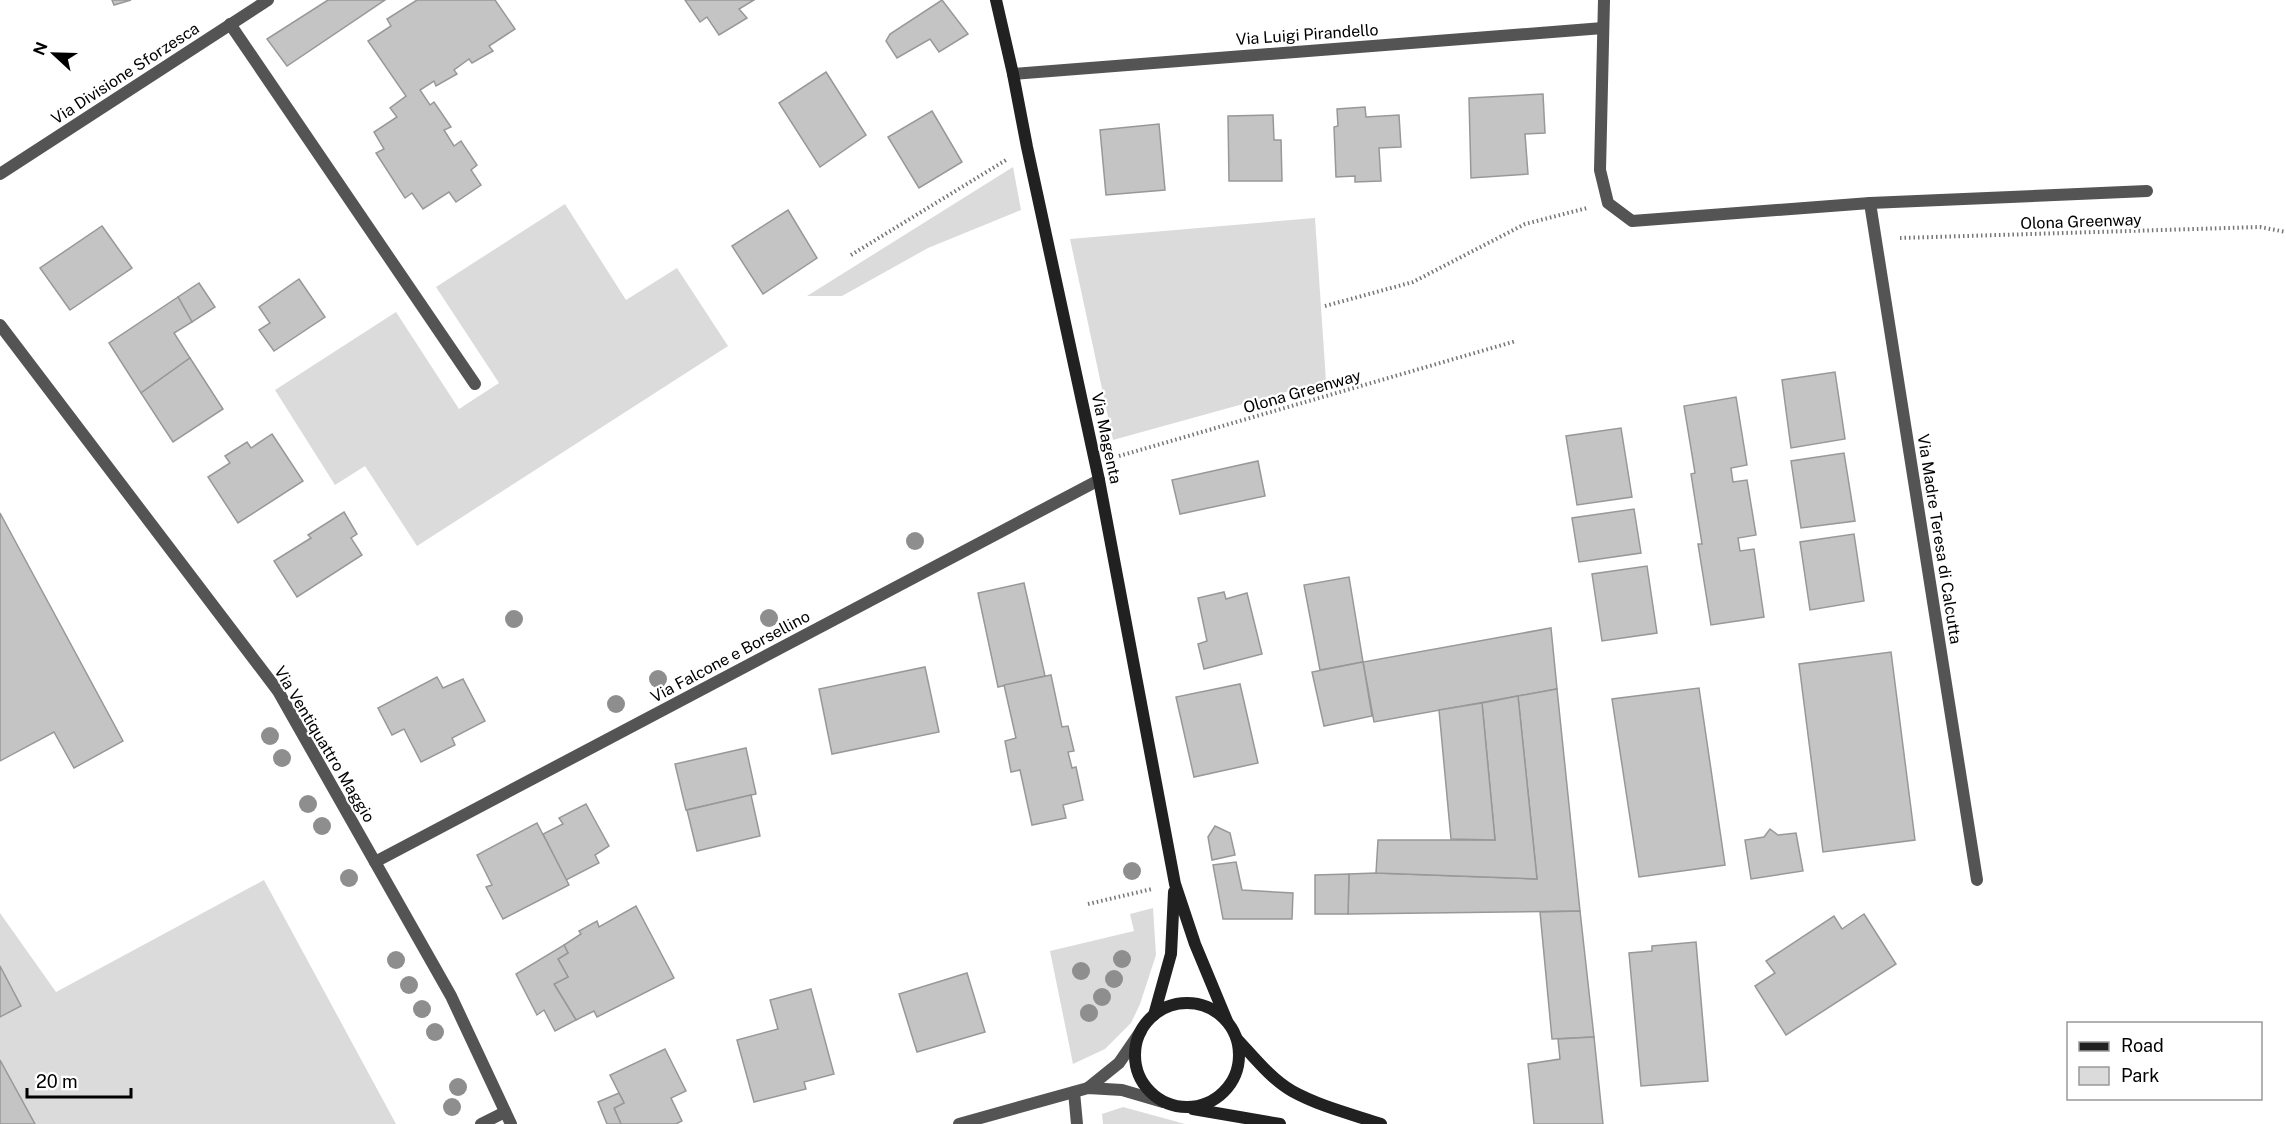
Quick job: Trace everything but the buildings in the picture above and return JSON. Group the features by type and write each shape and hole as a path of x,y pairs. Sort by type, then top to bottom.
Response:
{"street":[{"name":"Via Divisione Sforzesca","path":"0,174 268,0"},
{"name":"Via Magenta","path":"996,0 1014,74 1027,147 1099,480 1175,884"},
{"path":"1604,0 1600,170 1608,203 1632,221 1870,203 2146,191"},
{"path":"230,24 475,384"},
{"name":"Via Luigi Pirandello","path":"1014,74 1603,28"},
{"name":"Via Madre Teresa di Calcutta","path":"1870,203 1977,880"},
{"name":"Via Ventiquattro Maggio","path":"0,325 278,691 451,996 511,1124"},
{"name":"Via Falcone e Borsellino","path":"375,862 1099,480"},
{"path":"1154,1015 1171,954 1175,884"},
{"path":"1175,884 1195,944 1227,1022 1237,1039 1290,1090 1322,1105 1381,1124"},
{"path":"1088,1088 1119,1063 1154,1015 1168,1006 1184,1003 1200,1005 1215,1011 1227,1022"},
{"path":"1141,1031 1136,1047 1135,1063 1140,1079 1150,1092 1163,1102"},
{"path":"1183,1108 1200,1107 1216,1099 1228,1088 1236,1072 1239,1056 1237,1039"},
{"path":"959,1124 1088,1088 1122,1090 1183,1108 1280,1124"},
{"path":"1074,1092 1077,1124"},
{"path":"481,1124 505,1112"}],"path":[{"path":"851,255 1027,147"},
{"path":"1325,306 1413,282 1524,224 1608,203"},
{"name":"Olona Greenway","path":"1876,239 2260,227 2286,232"},
{"name":"Olona Greenway","path":"1095,463 1516,341"},
{"path":"1088,904 1175,884"}],"green space":[{"path":"1013,167 1021,210 928,248 842,296 807,296"},
{"path":"565,204 626,300 677,268 728,346 417,546 365,466 335,485 275,390 396,312 459,409 499,383 436,287"},
{"path":"1315,218 1326,381 1113,440 1070,239"},
{"path":"264,880 396,1124 0,1124 0,913 56,992"},
{"path":"1153,908 1156,955 1140,1004 1131,1023 1105,1049 1073,1064 1050,951 1134,931 1130,914"},
{"path":"1123,1107 1185,1124 1103,1124 1102,1114"}]}
